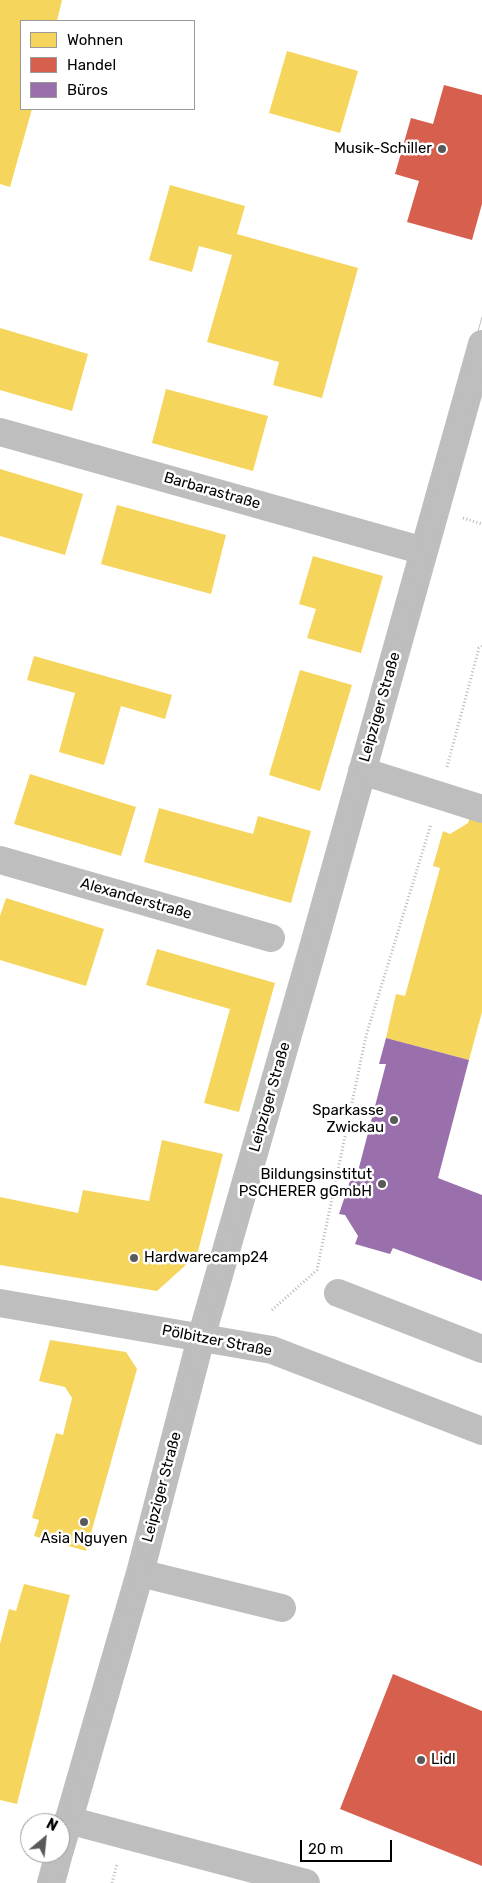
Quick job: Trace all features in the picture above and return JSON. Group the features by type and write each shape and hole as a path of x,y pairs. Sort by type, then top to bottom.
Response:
{"street":[{"name":"Leipziger Straße","path":"70,1813 140,1573 200,1338 482,344"},
{"name":"Barbarastraße","path":"0,432 424,551"},
{"path":"362,770 439,796 482,808"},
{"name":"Alexanderstraße","path":"0,860 271,938"},
{"path":"338,1293 482,1349"},
{"name":"Pölbitzer Straße","path":"0,1304 272,1350 482,1431"},
{"path":"140,1573 282,1608"},
{"path":"70,1821 306,1883"},
{"name":"Leipziger Straße","path":"51,1883 57,1863"}],"path":[{"path":"272,1310 317,1270 366,1036 439,796 479,648 482,646"}],"building: Wohnen":[{"path":"0,0 62,0 57,20 20,20 20,110 32,110 10,187 0,184"},
{"path":"287,51 358,71 340,133 269,113"},
{"path":"170,185 245,206 237,234 358,268 322,398 273,385 279,362 207,342 232,255 199,246 192,272 149,260"},
{"path":"0,328 88,354 72,411 0,390"},
{"path":"166,389 268,416 253,471 152,443"},
{"path":"0,469 83,494 65,555 0,536"},
{"path":"117,505 226,535 211,594 101,564"},
{"path":"313,556 383,576 361,653 307,638 316,609 299,604"},
{"path":"34,656 172,695 165,719 121,706 104,765 59,752 75,693 27,680"},
{"path":"300,670 352,685 320,791 269,775"},
{"path":"30,774 136,807 121,856 14,824"},
{"path":"159,808 253,834 258,816 311,831 291,903 144,862"},
{"path":"471,815 482,818 482,1012 469,1060 386,1038 396,994 405,996 440,868 433,866 443,831 450,834 468,823"},
{"path":"6,898 104,929 86,986 0,960 0,916"},
{"path":"157,949 275,983 239,1112 204,1103 230,1009 146,985"},
{"path":"162,1140 223,1154 197,1255 157,1291 0,1265 0,1197 78,1213 83,1190 149,1201"},
{"path":"50,1340 126,1352 137,1369 86,1551 34,1536 39,1520 32,1518 56,1433 63,1435 72,1398 65,1387 39,1381"},
{"path":"24,1584 70,1595 17,1804 0,1800 0,1644 9,1609 16,1611"}],"building: Handel":[{"name":"Musik-Schiller","path":"444,85 482,95 482,204 472,240 407,222 419,181 395,174 411,118 433,124"},
{"name":"Lidl","path":"393,1674 482,1711 482,1866 340,1809"}],"building: Büros":[{"path":"386,1038 469,1060 438,1178 482,1195 482,1281 393,1248 390,1254 355,1244 358,1236 345,1215 339,1214 351,1178 356,1179 386,1064 379,1064"}],"tram line":[{"path":"65,1813 133,1573 194,1336 306,950 482,317"},
{"path":"57,1883 146,1575 206,1340 327,928 368,771 444,512 482,372"},
{"path":"44,1883 50,1863"}],"place":[{"name":"Musik-Schiller","path":"442,149"},
{"name":"Sparkasse Zwickau","path":"394,1120"},
{"name":"Bildungsinstitut PSCHERER gGmbH","path":"382,1184"},
{"name":"Hardwarecamp24","path":"134,1258"},
{"name":"Asia Nguyen","path":"84,1522"},
{"name":"Lidl","path":"421,1760"}]}
